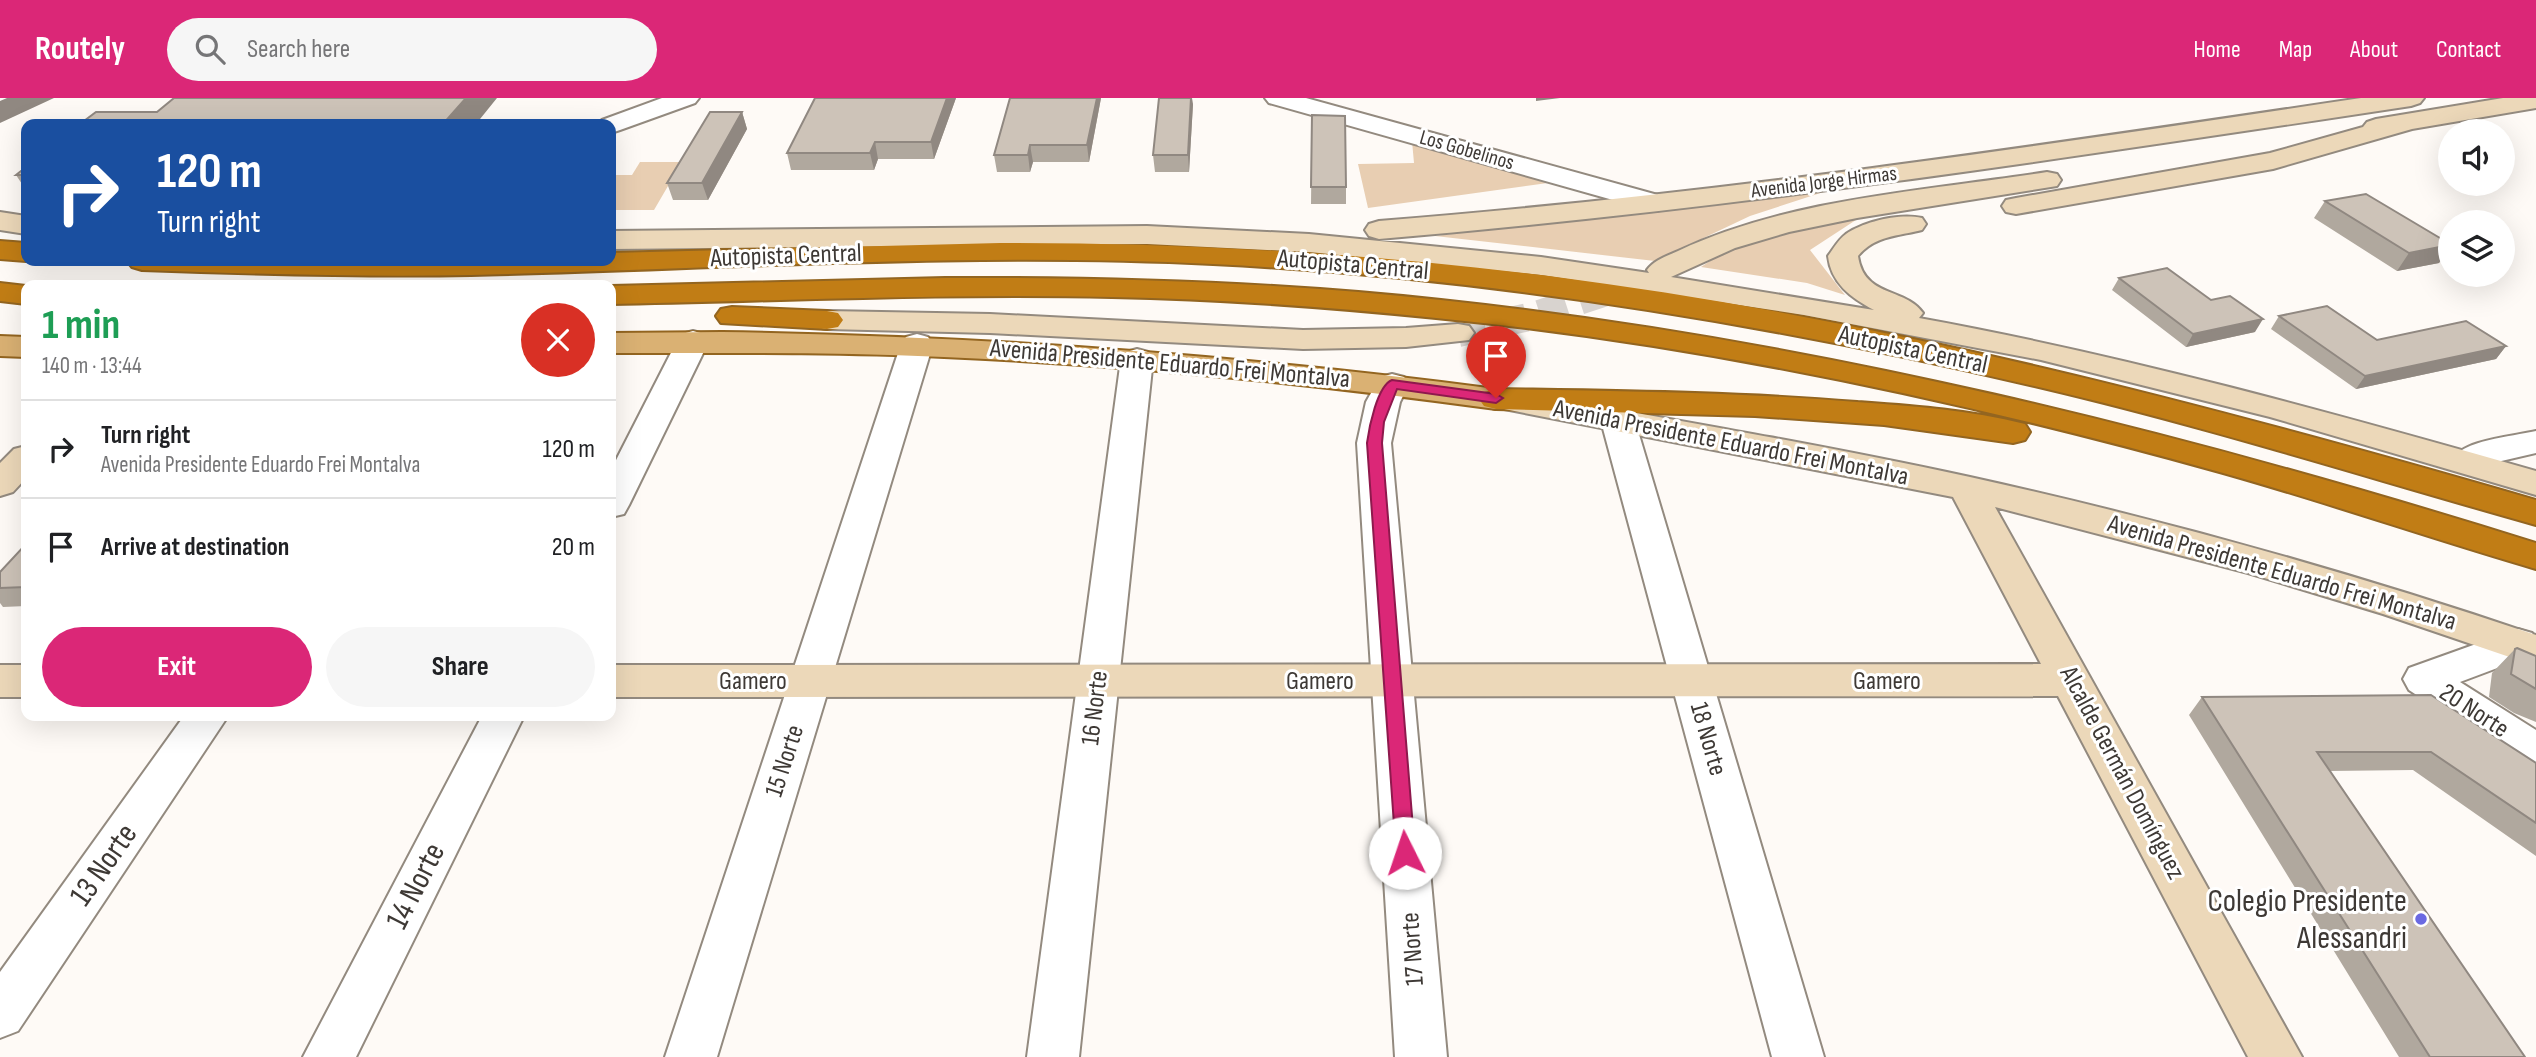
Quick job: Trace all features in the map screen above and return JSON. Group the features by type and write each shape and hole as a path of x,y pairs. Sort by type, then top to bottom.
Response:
{"highway":[{"path":"0,250 21,252"},
{"name":"Autopista Central","path":"616,260 1063,251 1242,257 1429,271 1681,305 1980,363 2231,425 2536,513"},
{"name":"Autopista Central","path":"321,266 396,266"},
{"name":"Autopista Central","path":"616,296 942,287 1093,287 1277,295 1450,310 1627,332 1849,372 2109,430 2291,480 2536,556"},
{"path":"0,292 21,294"},
{"path":"616,317 717,316 827,320"},
{"path":"1496,398 1706,403 1867,412 1977,426 2291,480"}],"main road":[{"path":"616,330 827,320"},
{"name":"Avenida Presidente Eduardo Frei Montalva","path":"616,343 693,341 917,344 1138,359 1392,384 1496,398"},
{"path":"0,346 21,346"}],"street":[{"name":"Los Gobelinos","path":"1278,98 1656,203"},
{"path":"616,123 678,99"},
{"name":"Avenida Jorge Hirmas","path":"1233,238 1456,225 2411,110 2534,100"},
{"name":"Avenida Jorge Hirmas","path":"1662,270 1744,235 1822,216 2411,110"},
{"path":"1968,336 1909,314 1863,289 1844,270 1843,256 1848,248 1867,235 1892,227 2273,161 2411,110"},
{"path":"0,221 21,224"},
{"path":"616,240 1017,234 1233,238 1385,249 1541,266 1711,291 1968,336 2195,386 2536,483"},
{"path":"827,320 1042,326 1298,341 1374,340 1458,333"},
{"path":"616,495 693,341"},
{"name":"15 Norte","path":"691,1057 917,344"},
{"name":"16 Norte","path":"1053,1057 1138,359"},
{"name":"17 Norte","path":"1392,384 1380,412 1374,443 1421,1057"},
{"name":"Avenida Presidente Eduardo Frei Montalva","path":"1496,398 1967,489 2126,527 2311,578 2527,647"},
{"name":"18 Norte","path":"1618,421 1798,1057"},
{"path":"2467,462 2487,453 2536,442"},
{"path":"0,484 21,462"},
{"name":"Alcalde Germán Domínguez","path":"1967,489 2276,1057"},
{"name":"20 Norte","path":"2527,647 2424,679 2536,752"},
{"name":"Gamero","path":"616,681 2071,680"},
{"path":"0,681 21,681"},
{"name":"13 Norte","path":"0,1014 205,721"},
{"name":"14 Norte","path":"329,1057 500,721"}],"shaded area":[{"path":"1412,141 1555,182 1368,208 1358,164 1414,163"},
{"path":"640,162 682,162 654,210 616,210 616,175 632,175"},
{"path":"1842,186 1750,216 1655,261 1435,236"},
{"path":"1859,218 1810,250 1845,295 1807,283 1701,267 1737,247 1757,240"}],"building":[{"path":"174,98 466,98 447,119 87,119 96,112 157,112"},
{"path":"815,98 947,98 931,142 875,142 870,153 787,153"},
{"path":"1010,98 1097,98 1087,145 1030,145 1028,155 994,155"},
{"path":"1159,98 1191,98 1188,155 1153,155"},
{"path":"710,112 742,112 702,183 667,183"},
{"path":"1312,115 1345,116 1346,187 1311,187"},
{"path":"2366,194 2438,237 2438,247 2409,253 2325,201"},
{"path":"2167,268 2211,300 2230,296 2263,319 2193,334 2119,278"},
{"path":"2327,306 2377,340 2466,321 2506,346 2365,376 2279,316"},
{"path":"21,549 21,587 0,588 0,572"},
{"path":"2517,648 2536,656 2536,689 2511,674"},
{"path":"2431,695 2536,763 2536,823 2431,752 2317,752 2525,1057 2430,1057 2202,697"}],"tunnel":[{"path":"1458,333 1533,316 1634,283"}],"place":[{"name":"Colegio Presidente Alessandri","path":"2421,919"}],"route":[{"path":"1405,853 1374,443 1377,422 1392,384 1496,398"}]}
